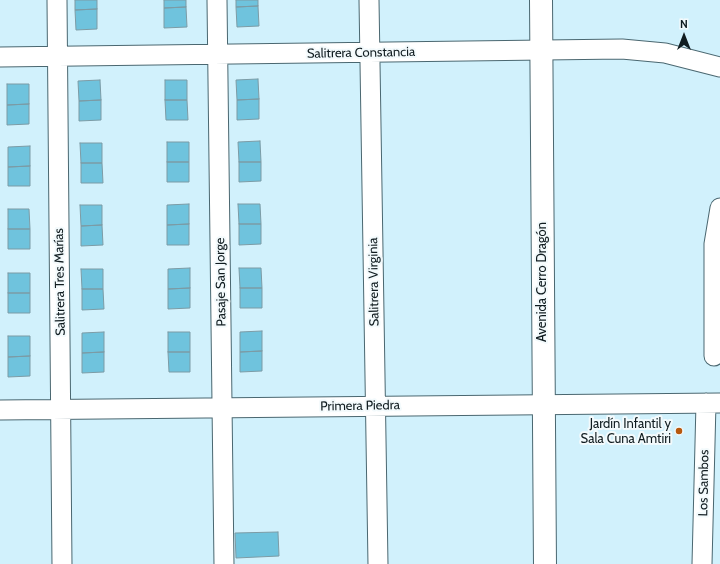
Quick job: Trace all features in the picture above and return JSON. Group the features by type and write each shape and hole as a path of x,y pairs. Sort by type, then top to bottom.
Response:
{"street":[{"name":"Salitrera Tres Marías","path":"57,0 62,564"},
{"name":"Pasaje San Jorge","path":"217,0 224,564"},
{"name":"Salitrera Virginia","path":"369,0 378,564"},
{"name":"Avenida Cerro Dragón","path":"541,0 544,564"},
{"name":"Salitrera Constancia","path":"0,57 644,50 665,53 720,67"},
{"path":"714,356 714,244 720,208"},
{"name":"Primera Piedra","path":"0,410 713,403"},
{"name":"Los Sambos","path":"702,564 713,403"}],"building":[{"path":"75,0 97,0 97,9 75,10"},
{"path":"164,0 186,0 186,7 164,8"},
{"path":"236,0 258,0 258,6 236,7"},
{"path":"258,6 259,26 237,27 236,7"},
{"path":"186,7 187,27 164,28 164,8"},
{"path":"97,9 97,29 76,30 75,10"},
{"path":"258,79 259,99 237,100 236,80"},
{"path":"100,80 101,100 79,101 78,81"},
{"path":"165,80 187,80 187,100 165,100"},
{"path":"7,84 29,84 29,104 7,105"},
{"path":"259,99 259,119 237,120 237,100"},
{"path":"101,100 101,120 79,121 79,101"},
{"path":"165,100 187,100 188,120 166,120"},
{"path":"29,104 29,124 7,125 7,105"},
{"path":"260,141 261,162 239,162 238,142"},
{"path":"167,142 189,142 189,162 167,162"},
{"path":"80,143 102,143 102,163 81,163"},
{"path":"30,146 30,166 8,167 8,147"},
{"path":"167,162 189,162 189,182 167,182"},
{"path":"239,162 261,162 261,181 239,182"},
{"path":"81,163 102,163 103,183 81,183"},
{"path":"30,166 30,186 8,186 8,167"},
{"path":"189,204 189,224 167,225 167,205"},
{"path":"238,204 260,204 261,224 239,224"},
{"path":"80,205 102,205 102,225 81,226"},
{"path":"8,209 29,209 30,229 8,229"},
{"path":"189,224 189,245 167,245 167,225"},
{"path":"239,224 261,224 261,244 239,245"},
{"path":"102,225 103,245 81,246 81,226"},
{"path":"8,229 30,229 30,249 8,249"},
{"path":"190,268 190,288 168,289 168,269"},
{"path":"239,268 261,268 262,288 240,288"},
{"path":"81,269 103,269 103,289 82,289"},
{"path":"8,273 30,273 30,293 8,293"},
{"path":"190,288 190,308 168,309 168,289"},
{"path":"240,288 262,288 262,308 240,308"},
{"path":"82,289 103,289 104,309 82,310"},
{"path":"8,293 30,293 30,313 8,313"},
{"path":"262,331 262,351 240,352 240,332"},
{"path":"104,332 104,352 82,353 82,333"},
{"path":"168,332 190,332 190,352 168,352"},
{"path":"8,336 30,336 30,356 8,357"},
{"path":"262,351 262,371 240,372 240,352"},
{"path":"104,352 104,372 82,373 82,353"},
{"path":"168,352 190,352 190,372 169,372"},
{"path":"30,356 30,376 8,377 8,357"},
{"path":"278,532 279,556 236,558 235,533"}],"place":[{"name":"Jardín Infantil y Sala Cuna Amtiri","path":"679,431"}]}
